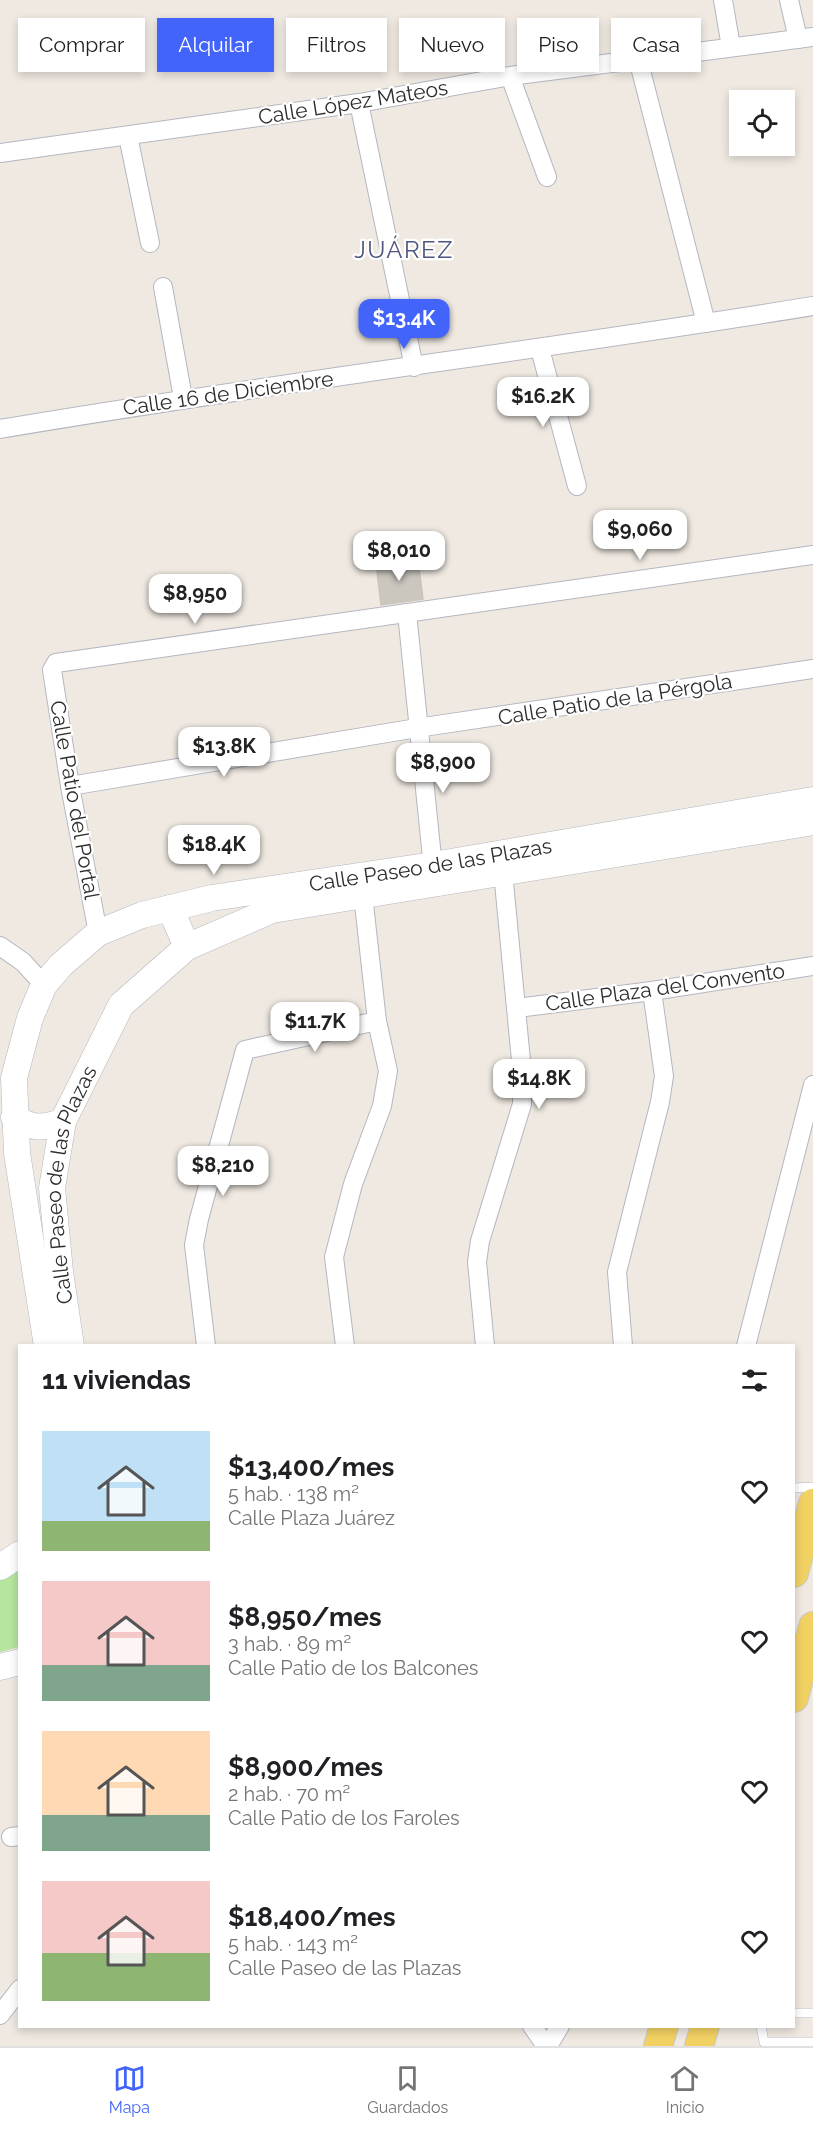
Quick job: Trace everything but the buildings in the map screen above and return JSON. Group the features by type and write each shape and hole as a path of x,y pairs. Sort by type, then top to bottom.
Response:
{"main road":[{"path":"795,1569 813,1503"},
{"path":"795,1694 813,1626"},
{"path":"658,2046 663,2028"},
{"path":"699,2046 704,2028"}],"street":[{"path":"723,0 731,47"},
{"path":"789,0 806,38"},
{"name":"Calle López Mateos","path":"701,51 806,38"},
{"name":"Calle López Mateos","path":"0,153 359,103 510,76 611,62"},
{"path":"642,72 706,323"},
{"path":"510,76 547,177"},
{"path":"359,103 414,367"},
{"path":"128,136 150,243"},
{"path":"163,287 183,398"},
{"name":"Calle 16 de Diciembre","path":"0,429 183,398 540,349 813,306"},
{"path":"540,349 577,486"},
{"path":"434,874 417,728 407,613 813,555"},
{"name":"Calle Patio del Portal","path":"98,933 70,786 53,666 56,663 407,613"},
{"name":"Calle Patio de la Pérgola","path":"70,786 417,728 813,669"},
{"name":"Calle Paseo de las Plazas","path":"71,1344 60,1272 52,1188 63,1121 121,1005 187,947 272,910 363,895 434,874 813,800"},
{"name":"Calle Paseo de las Plazas","path":"47,1344 14,1117 14,1078 30,1018 44,985 61,965 98,933 126,920 212,898 434,874 503,872 813,822"},
{"path":"485,1344 477,1262 480,1241 522,1104 517,1008 503,872"},
{"path":"345,1344 334,1257 353,1184 382,1106 388,1071 377,1021 363,895"},
{"path":"170,908 187,947"},
{"path":"0,946 23,962 44,985"},
{"name":"Calle Plaza del Convento","path":"517,1008 652,991 813,966"},
{"path":"623,1344 617,1272 660,1102 664,1076 652,991"},
{"path":"206,1344 194,1245 245,1050 377,1021"},
{"path":"747,1344 813,1085"},
{"path":"14,1117 37,1128 63,1121"},
{"path":"0,1567 18,1555"},
{"path":"0,1667 18,1662"},
{"path":"0,2015 18,1992"},
{"path":"534,2028 547,2046 559,2028"}],"lane":[{"path":"795,1488 813,1487"},
{"path":"795,2013 813,2013"},
{"path":"761,2028 764,2042 813,2042"}],"green space":[{"path":"18,1568 18,1647 0,1652 0,1580"}],"district":[{"name":"JUÁREZ","path":"404,249"}]}
